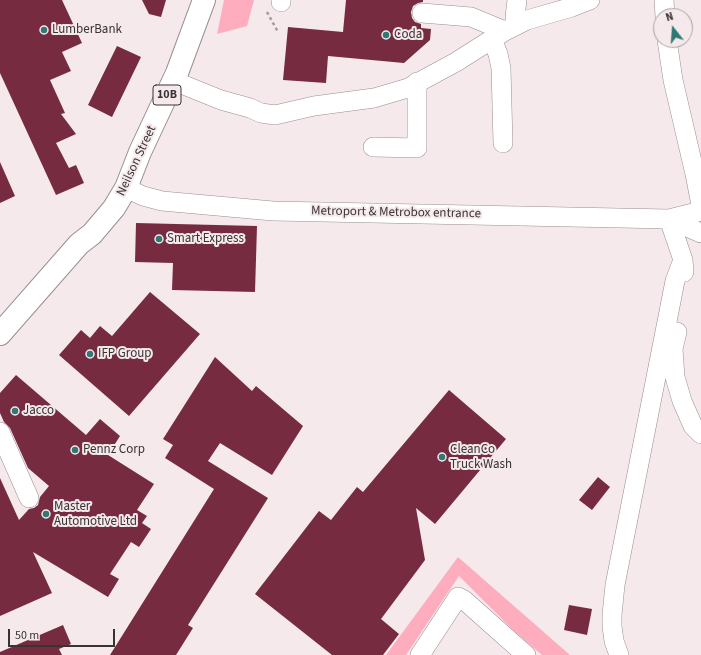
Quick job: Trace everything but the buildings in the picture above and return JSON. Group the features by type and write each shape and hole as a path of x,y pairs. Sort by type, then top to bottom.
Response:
{"main road":[{"name":"Neilson Street","path":"0,334 79,244 92,234 114,208 126,188 140,152 174,81 192,37 204,0"}],"lane":[{"path":"502,143 501,68 498,54 505,32 515,17 517,0"},
{"path":"174,81 221,100 262,113 286,113 314,106 374,98 408,88 456,62 527,20 572,7 590,0"},
{"path":"422,13 471,17 505,32"},
{"path":"668,48 673,80 701,206"},
{"path":"373,147 417,148 417,82"},
{"name":"Metroport & Metrobox entrance","path":"126,188 143,196 162,201 273,211 669,219"},
{"path":"669,219 701,211"},
{"path":"669,219 701,233"},
{"path":"669,219 683,260 684,277 680,313 673,349 675,377 682,401 693,426 701,434"},
{"path":"619,655 614,641 612,626 615,585 675,281 683,260"},
{"path":"0,432 29,498"},
{"path":"420,655 458,597 461,597 526,655"}],"path":[{"path":"276,5 278,32"}],"shaded area":[{"path":"224,0 254,0 247,26 217,34"},
{"path":"458,557 570,655 542,655 513,630 459,576 406,655 386,655"}],"place":[{"name":"LumberBank","path":"44,30"},
{"name":"Coda","path":"386,35"},
{"name":"Smart Express","path":"159,239"},
{"name":"IFP Group","path":"90,354"},
{"name":"Jacco","path":"15,411"},
{"name":"Pennz Corp","path":"75,450"},
{"name":"CleanCo Truck Wash","path":"442,457"},
{"name":"Master Automotive Ltd","path":"46,514"}]}
